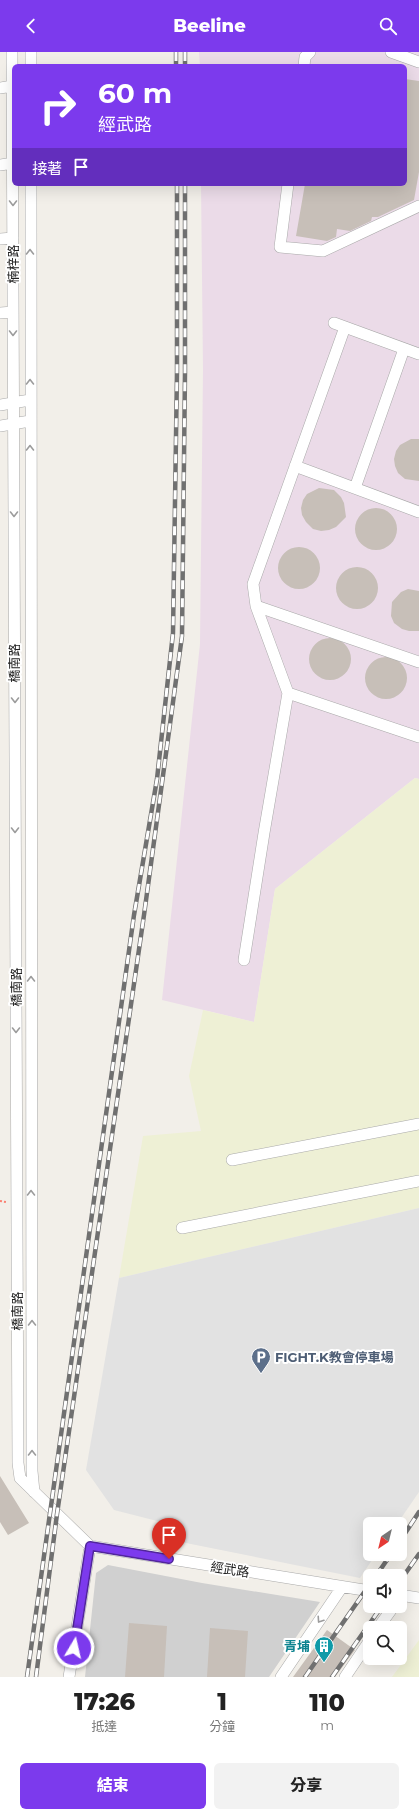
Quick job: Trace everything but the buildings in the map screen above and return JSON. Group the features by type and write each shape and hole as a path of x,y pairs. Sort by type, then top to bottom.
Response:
{"street":[{"name":"楠梓路","path":"12,52 12,164"},
{"path":"31,52 31,64"},
{"path":"304,64 306,57 310,52"},
{"path":"391,52 419,62"},
{"path":"0,88 12,86"},
{"path":"0,165 12,164"},
{"name":"楠梓路","path":"12,186 14,475"},
{"name":"楠梓路","path":"30,476 31,186"},
{"path":"288,186 280,247 323,250 419,206"},
{"path":"0,239 13,238"},
{"path":"0,313 13,312"},
{"path":"334,323 419,354"},
{"path":"244,960 288,693 256,606 253,584 345,327"},
{"path":"355,488 404,349"},
{"path":"0,405 30,400"},
{"path":"0,426 30,421"},
{"path":"295,466 419,512"},
{"name":"橋南路","path":"14,475 18,1463 20,1478 90,1546"},
{"name":"橋南路","path":"30,476 32,1471 34,1492"},
{"path":"256,606 419,662"},
{"path":"288,693 419,737"},
{"path":"232,1160 419,1124"},
{"path":"182,1228 419,1181"},
{"path":"69,1677 90,1546"},
{"name":"經武路","path":"90,1546 363,1590"},
{"path":"281,1677 342,1587"},
{"path":"407,1597 419,1598"},
{"path":"345,1677 363,1650"}],"shaded area":[{"path":"199,52 419,52 419,779 415,778 275,889 254,1022 162,1000 200,644 203,370 201,186 407,186 407,64 200,64"},
{"name":"FIGHT.K教會停車場","path":"419,1208 419,1492 402,1517 363,1517 363,1561 371,1561 366,1569 363,1569 363,1574 360,1578 161,1538 165,1523 114,1510 86,1470 119,1278"},
{"path":"108,1565 202,1583 320,1602 269,1677 85,1677 96,1573"}],"green space":[{"path":"415,778 419,779 419,1208 119,1278 143,1136 201,1131 189,1076 203,1010 254,1022 275,889"},
{"path":"419,1640 419,1677 392,1677 401,1665 407,1665 407,1656"}],"railway":[{"path":"176,52 176,64"},
{"path":"185,52 185,64"},
{"path":"27,1677 134,915 157,779 173,633 177,371 177,186"},
{"path":"36,1677 57,1514 144,915 182,636 185,372 185,186"},
{"path":"407,1530 419,1512"},
{"path":"407,1571 419,1554"},
{"path":"381,1569 386,1561"},
{"path":"305,1677 363,1594"},
{"path":"332,1677 377,1613"}],"place":[{"name":"FIGHT.K教會停車場","path":"261,1374"},
{"name":"青埔","path":"324,1663"}],"route":[{"path":"74,1648 90,1546 169,1559"}]}
